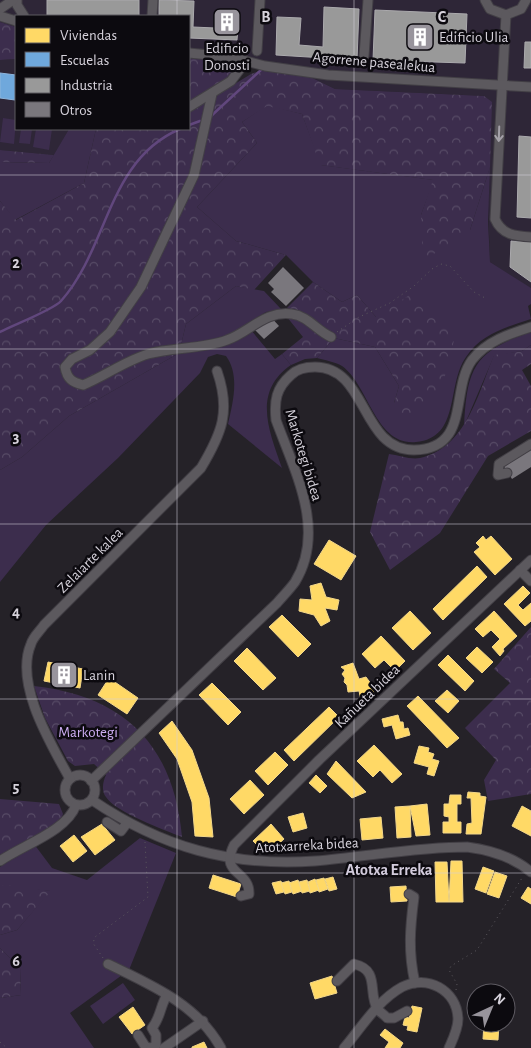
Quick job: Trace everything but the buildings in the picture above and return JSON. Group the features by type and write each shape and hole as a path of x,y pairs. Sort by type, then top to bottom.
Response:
{"street":[{"path":"0,10 13,0"},
{"path":"17,0 17,5 23,15"},
{"path":"152,15 153,0"},
{"path":"257,51 260,0"},
{"path":"364,56 368,0"},
{"path":"483,1 490,9 506,16 521,9 526,0"},
{"path":"0,16 15,21"},
{"path":"506,16 495,219 499,227 507,234 531,237"},
{"name":"Agorrene pasealekua","path":"190,53 230,56 246,61 328,75 531,87"},
{"path":"190,106 231,81 246,61"},
{"path":"212,94 194,175 141,287 110,332 90,350 72,359 66,367 67,376 73,382 83,385 146,355 229,340 270,315 292,314 302,316 322,333 330,337"},
{"name":"Markotegi bidea","path":"91,781 277,602 295,582 304,562 309,539 308,511 276,420 275,406 277,393 284,381 294,372 309,367 333,370 344,378 378,432 386,441 413,450 427,448 440,442 450,432 457,420 460,392 472,360 500,337 531,327"},
{"name":"Zelaiarte kalea","path":"70,779 50,742 31,696 26,666 31,644 44,625 201,468 214,446 223,419 224,393 217,371"},
{"path":"507,473 498,474 499,464 531,444"},
{"name":"Kañueta bidea","path":"229,859 234,845 320,760 531,560"},
{"path":"520,570 531,581"},
{"path":"84,776 91,781 95,790 92,800 84,805 76,805 68,800 65,791 70,779 84,776"},
{"name":"Atotxarreka bidea","path":"92,800 127,823 145,832 192,850 229,859 262,862 314,861 467,847 506,856 530,870"},
{"path":"0,861 16,850 61,826 72,815 76,805"},
{"path":"107,822 121,831 127,823"},
{"path":"229,859 230,866 249,888 249,894 241,896"},
{"path":"409,894 414,897 409,928 410,952 415,983"},
{"path":"108,964 167,995 203,1021 220,1048"},
{"path":"338,981 354,964 362,966 371,977 377,1009 387,1018 394,1018 407,1011"},
{"path":"344,1048 391,994 404,986 426,983 439,986 449,995 456,1006 458,1020 449,1048"},
{"path":"138,1036 145,1046 150,1048 156,1045 157,1040 152,1028 161,1015 161,1005 167,995"},
{"path":"164,1048 203,1021"}],"path":[{"path":"330,337 359,317 390,303 441,264 450,266 474,292 487,299"},
{"path":"108,964 93,942 95,937 148,897 145,832"},
{"path":"449,995 457,988 457,984 450,973 451,966 477,950 530,870"},
{"path":"0,1042 7,1048"}],"shaded area":[{"path":"0,0 531,0 531,289 490,262 484,96 335,89 304,74 262,70 232,61 190,57 190,15 15,15 15,27 0,22"},
{"path":"15,59 15,130 68,130 54,155 0,150 0,60"}],"green space":[{"path":"0,22 15,27 15,59 0,60"},
{"path":"190,57 232,61 236,67 229,79 190,102"},
{"path":"262,70 304,74 335,89 484,96 492,102 490,167 470,230 423,261 421,215 433,180 320,165 302,114 267,106 242,122 257,143 197,207 236,241 286,255 254,290 236,286 186,324 179,353 69,416 22,457 0,470 0,201 16,220 84,183 96,130 190,130 190,111 251,74"},
{"path":"267,105 302,114 321,165 434,180 421,215 470,230 490,167 488,220 490,262 531,288 531,304 528,306 531,319 495,332 472,349 460,369 446,421 440,431 430,438 416,442 402,441 391,434 382,425 351,375 342,366 317,358 334,338 375,347 399,386 394,403 438,403 376,317 357,295 342,302 313,282 286,255 236,241 197,207 257,143 242,122"},
{"path":"3,118 15,120 14,144 0,142"},
{"path":"21,130 32,130 30,144 19,143"},
{"path":"36,130 52,130 49,150 33,147"},
{"path":"68,130 96,130 84,183 15,220 0,201 0,162 49,163"},
{"path":"0,150 54,155 49,163 0,162"},
{"path":"313,282 342,302 357,295 376,317 411,294 457,329 438,403 405,419 394,403 399,386 375,347 334,338 317,358 305,359 291,365 282,354 303,337 283,312"},
{"path":"236,286 264,291 281,309 266,312 246,324 275,359 282,354 291,365 271,387 268,400 269,426 282,468 228,424 234,389 233,372 226,356 217,354 208,357 200,373 118,458 46,525 0,582 0,470 22,457 69,416 179,353 186,324"},
{"path":"531,332 531,345 522,351 494,356 464,426 468,390 471,376 477,364 497,347"},
{"path":"531,345 531,364 522,370 531,386 531,431 488,456 440,533 390,570 370,532 389,454 420,458 436,452 449,443 459,431 476,402 494,355 522,351"},
{"path":"531,627 531,794 488,801 484,780 496,760 465,728 510,683 494,669"},
{"name":"Markotegi","path":"34,686 66,692 94,701 119,714 139,731 156,752 168,776 177,805 182,837 141,820 111,803 103,792 103,783 106,775 94,764 75,766 68,761 45,718"},
{"path":"0,799 59,804 63,814 59,824 0,857"},
{"path":"140,838 176,853 129,970 70,1013 94,1048 0,1048 0,998 21,995 20,968 0,948 0,935 17,930 50,891 0,886 0,867 34,844 52,868 87,880"},
{"path":"8,885 51,891 17,930 0,935 0,886"},
{"path":"0,948 20,968 21,995 0,998"},
{"path":"123,983 135,1000 103,1024 90,1006"}],"waterway":[{"path":"210,117 262,69"},
{"path":"190,125 200,121"},
{"path":"0,332 42,313 61,301 77,279 90,256 111,206 137,161 156,143 178,130"}],"place":[{"name":"Edificio Donosti","path":"227,22"},
{"name":"Edificio Ulia","path":"420,37"},
{"name":"Lanin","path":"64,675"}],"district":[{"name":"Atotxa Erreka","path":"389,869"}]}
